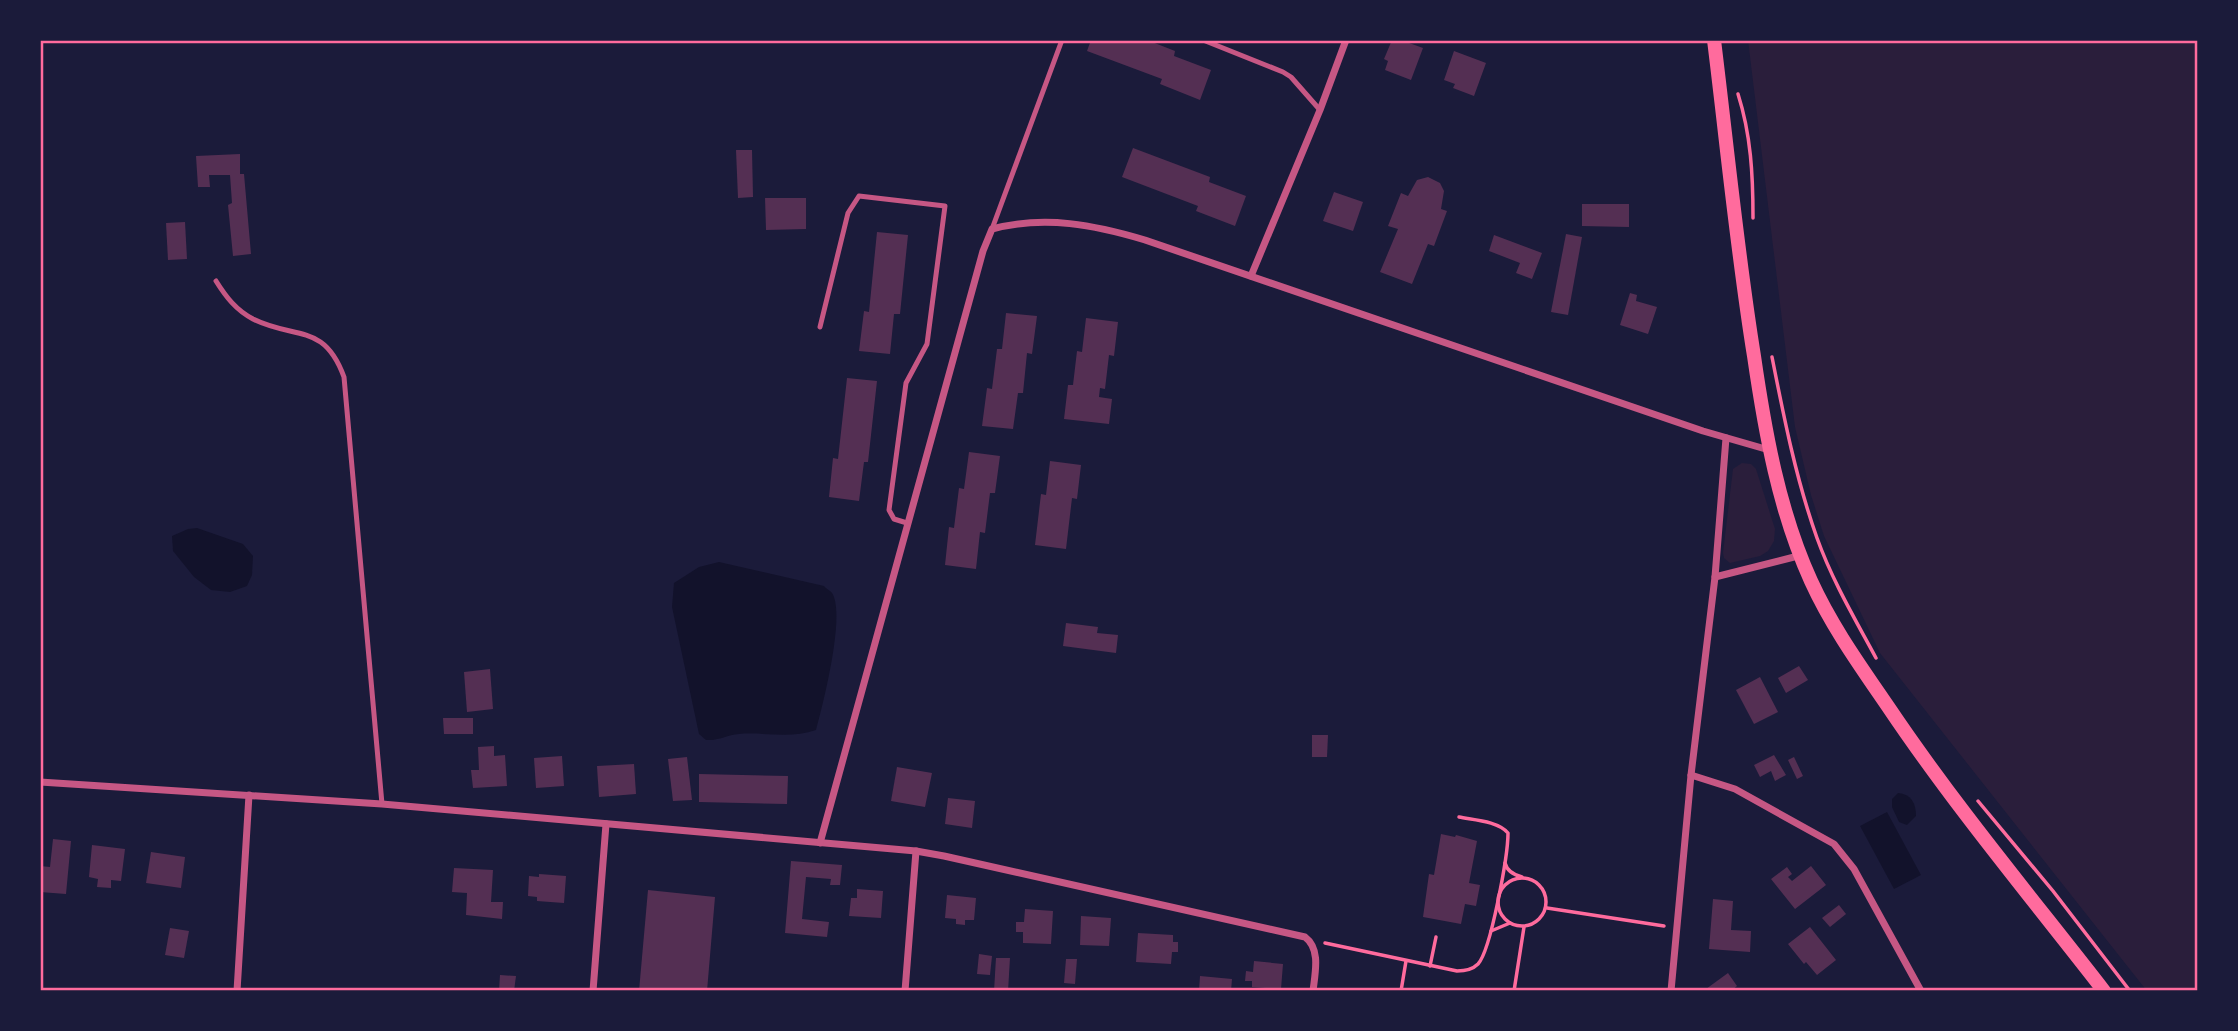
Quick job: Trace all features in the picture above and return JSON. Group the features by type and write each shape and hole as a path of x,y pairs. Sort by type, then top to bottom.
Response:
{"main road":[{"path":"1714,40 1746,309 1770,450 1789,520 1811,581 1840,635 1923,759 2104,991"}],"street":[{"path":"1251,276 1346,40"},
{"path":"820,843 983,251 992,229 1036,223 1101,227 1726,438 1770,450"},
{"path":"1671,991 1691,775 1715,578 1726,438"},
{"path":"1715,578 1802,555"},
{"path":"1691,775 1735,789 1834,844 1854,869 1921,991"},
{"path":"40,782 382,804 916,851 975,861 1300,935 1311,942 1316,953 1313,991"},
{"path":"237,991 249,795"},
{"path":"593,991 606,824"},
{"path":"905,991 916,851"}],"lane":[{"path":"992,229 1062,40"},
{"path":"1203,40 1283,72 1291,77 1320,110"},
{"path":"820,327 848,213 859,196 945,206 927,344 906,383 889,510 894,519 907,523"},
{"path":"216,281 232,304 252,318 273,327 302,333 322,343 337,358 344,377 382,804"}],"path":[{"path":"1735,84 1747,123 1753,173 1753,224"},
{"path":"1771,348 1790,446 1818,540 1844,599 1878,662"},
{"path":"1976,799 2053,891 2130,991"},
{"path":"1311,942 1458,971 1469,970 1479,964 1499,897 1508,839 1506,829 1459,817"},
{"path":"1490,932 1510,923 1525,926 1538,921 1546,908 1547,899 1539,885 1514,875 1506,868 1504,861"},
{"path":"1510,923 1500,912 1499,897 1508,883 1524,878"},
{"path":"1546,908 1676,928"},
{"path":"1514,991 1525,926"},
{"path":"1430,966 1437,937"},
{"path":"1401,991 1406,961"}],"shaded area":[{"path":"1748,40 2198,40 2198,991 2147,991 1880,653 1824,536 1795,427"},
{"path":"1742,463 1751,464 1756,469 1775,529 1774,541 1768,551 1760,556 1730,563 1723,553 1733,469"},
{"path":"197,528 243,544 253,556 252,575 247,586 230,592 211,590 194,577 173,551 172,536"},
{"path":"719,562 824,586 832,593 836,604 835,639 816,730 788,735 739,734 710,740 699,734 672,607 674,583 699,567"},
{"path":"1898,793 1909,797 1915,807 1916,816 1907,825 1899,822 1892,807 1892,799"},
{"path":"1887,812 1921,875 1894,889 1860,826"}],"building":[{"path":"1091,40 1147,40 1175,51 1174,56 1211,70 1200,100 1160,84 1162,79 1087,51"},
{"path":"1392,40 1401,40 1423,48 1411,80 1385,70 1388,61 1384,59"},
{"path":"1454,51 1486,63 1474,96 1453,88 1455,84 1444,80"},
{"path":"1133,148 1210,177 1209,182 1246,196 1235,226 1196,211 1198,206 1122,177"},
{"path":"736,150 752,150 753,197 738,198"},
{"path":"240,154 240,174 244,174 251,254 233,256 228,205 232,203 230,175 209,175 210,187 198,187 196,156"},
{"path":"1428,177 1440,183 1444,191 1441,209 1447,211 1434,246 1428,244 1412,284 1380,272 1398,229 1388,226 1401,193 1408,196 1417,180"},
{"path":"1334,192 1363,202 1353,231 1323,221"},
{"path":"765,198 806,198 806,229 766,230"},
{"path":"1582,204 1629,204 1629,227 1582,226"},
{"path":"185,222 187,259 168,260 166,223"},
{"path":"877,232 908,235 900,314 894,314 890,354 859,351 864,311 869,312"},
{"path":"1566,234 1582,237 1568,315 1551,312"},
{"path":"1494,235 1542,253 1532,279 1516,273 1520,263 1489,251"},
{"path":"1630,293 1637,295 1636,301 1657,307 1648,334 1620,325"},
{"path":"1006,313 1037,316 1032,354 1027,353 1023,393 1018,393 1013,429 982,426 987,388 992,389 997,349 1002,349"},
{"path":"1086,318 1118,322 1114,356 1109,355 1105,389 1100,388 1099,397 1112,399 1109,424 1064,419 1068,385 1073,385 1077,351 1082,352"},
{"path":"847,378 877,381 868,462 864,462 859,501 829,497 833,458 838,459"},
{"path":"969,452 1000,456 995,493 990,493 985,533 980,532 976,569 945,565 949,527 954,528 959,488 964,489"},
{"path":"1050,461 1081,465 1077,499 1072,498 1066,549 1035,545 1041,494 1046,495"},
{"path":"1066,623 1098,627 1097,633 1118,635 1116,653 1063,646"},
{"path":"1799,666 1808,680 1786,693 1778,678"},
{"path":"490,669 493,709 467,712 464,672"},
{"path":"1760,677 1778,712 1754,724 1736,690"},
{"path":"443,718 473,718 473,734 444,734"},
{"path":"1312,735 1328,735 1327,757 1312,757"},
{"path":"494,746 494,756 505,755 507,786 473,788 471,770 479,770 478,747"},
{"path":"1774,755 1786,775 1775,781 1771,771 1760,777 1754,765"},
{"path":"562,756 564,786 536,788 534,758"},
{"path":"687,757 692,800 673,801 668,759"},
{"path":"1794,757 1803,776 1797,779 1788,760"},
{"path":"634,764 636,794 599,797 597,766"},
{"path":"897,767 932,773 925,807 891,801"},
{"path":"699,774 788,776 787,804 699,802"},
{"path":"948,798 975,801 972,828 945,824"},
{"path":"1441,834 1477,841 1469,883 1480,885 1476,906 1465,904 1461,924 1423,917 1429,874 1434,875"},
{"path":"53,839 71,841 66,894 40,892 40,866 50,867"},
{"path":"92,845 125,849 121,881 111,880 111,888 97,887 98,879 89,877"},
{"path":"151,852 185,857 181,888 146,883"},
{"path":"791,861 842,865 840,885 830,885 831,879 806,877 802,919 829,922 827,937 785,933"},
{"path":"1811,866 1826,885 1795,909 1771,879 1787,867 1792,874 1788,877 1792,881"},
{"path":"454,868 493,870 491,902 503,902 502,919 466,915 467,893 452,892"},
{"path":"539,874 566,876 564,903 537,901 537,897 528,896 529,876 539,877"},
{"path":"857,889 883,891 881,918 849,916 851,898 857,898"},
{"path":"648,890 715,897 707,991 639,991"},
{"path":"947,895 976,898 974,920 965,920 965,925 956,924 956,919 945,918"},
{"path":"1713,899 1733,901 1731,930 1751,931 1750,952 1709,949"},
{"path":"1839,905 1846,914 1830,927 1822,918"},
{"path":"1025,909 1053,911 1051,944 1023,943 1023,932 1016,932 1016,922 1024,922"},
{"path":"1081,916 1111,918 1109,946 1080,945"},
{"path":"1810,927 1836,960 1817,975 1788,944"},
{"path":"170,928 189,931 184,958 165,955"},
{"path":"1138,933 1173,935 1173,942 1178,942 1178,952 1172,952 1171,964 1136,962"},
{"path":"979,954 992,956 990,975 977,974"},
{"path":"996,958 1010,958 1008,991 994,991"},
{"path":"1066,959 1077,959 1075,984 1064,983"},
{"path":"1254,961 1283,964 1281,989 1252,987 1252,981 1245,981 1246,971 1253,972"},
{"path":"1728,973 1737,986 1731,991 1706,989"},
{"path":"500,975 516,976 514,991 499,991"},
{"path":"1200,976 1232,979 1231,991 1199,991"}]}
